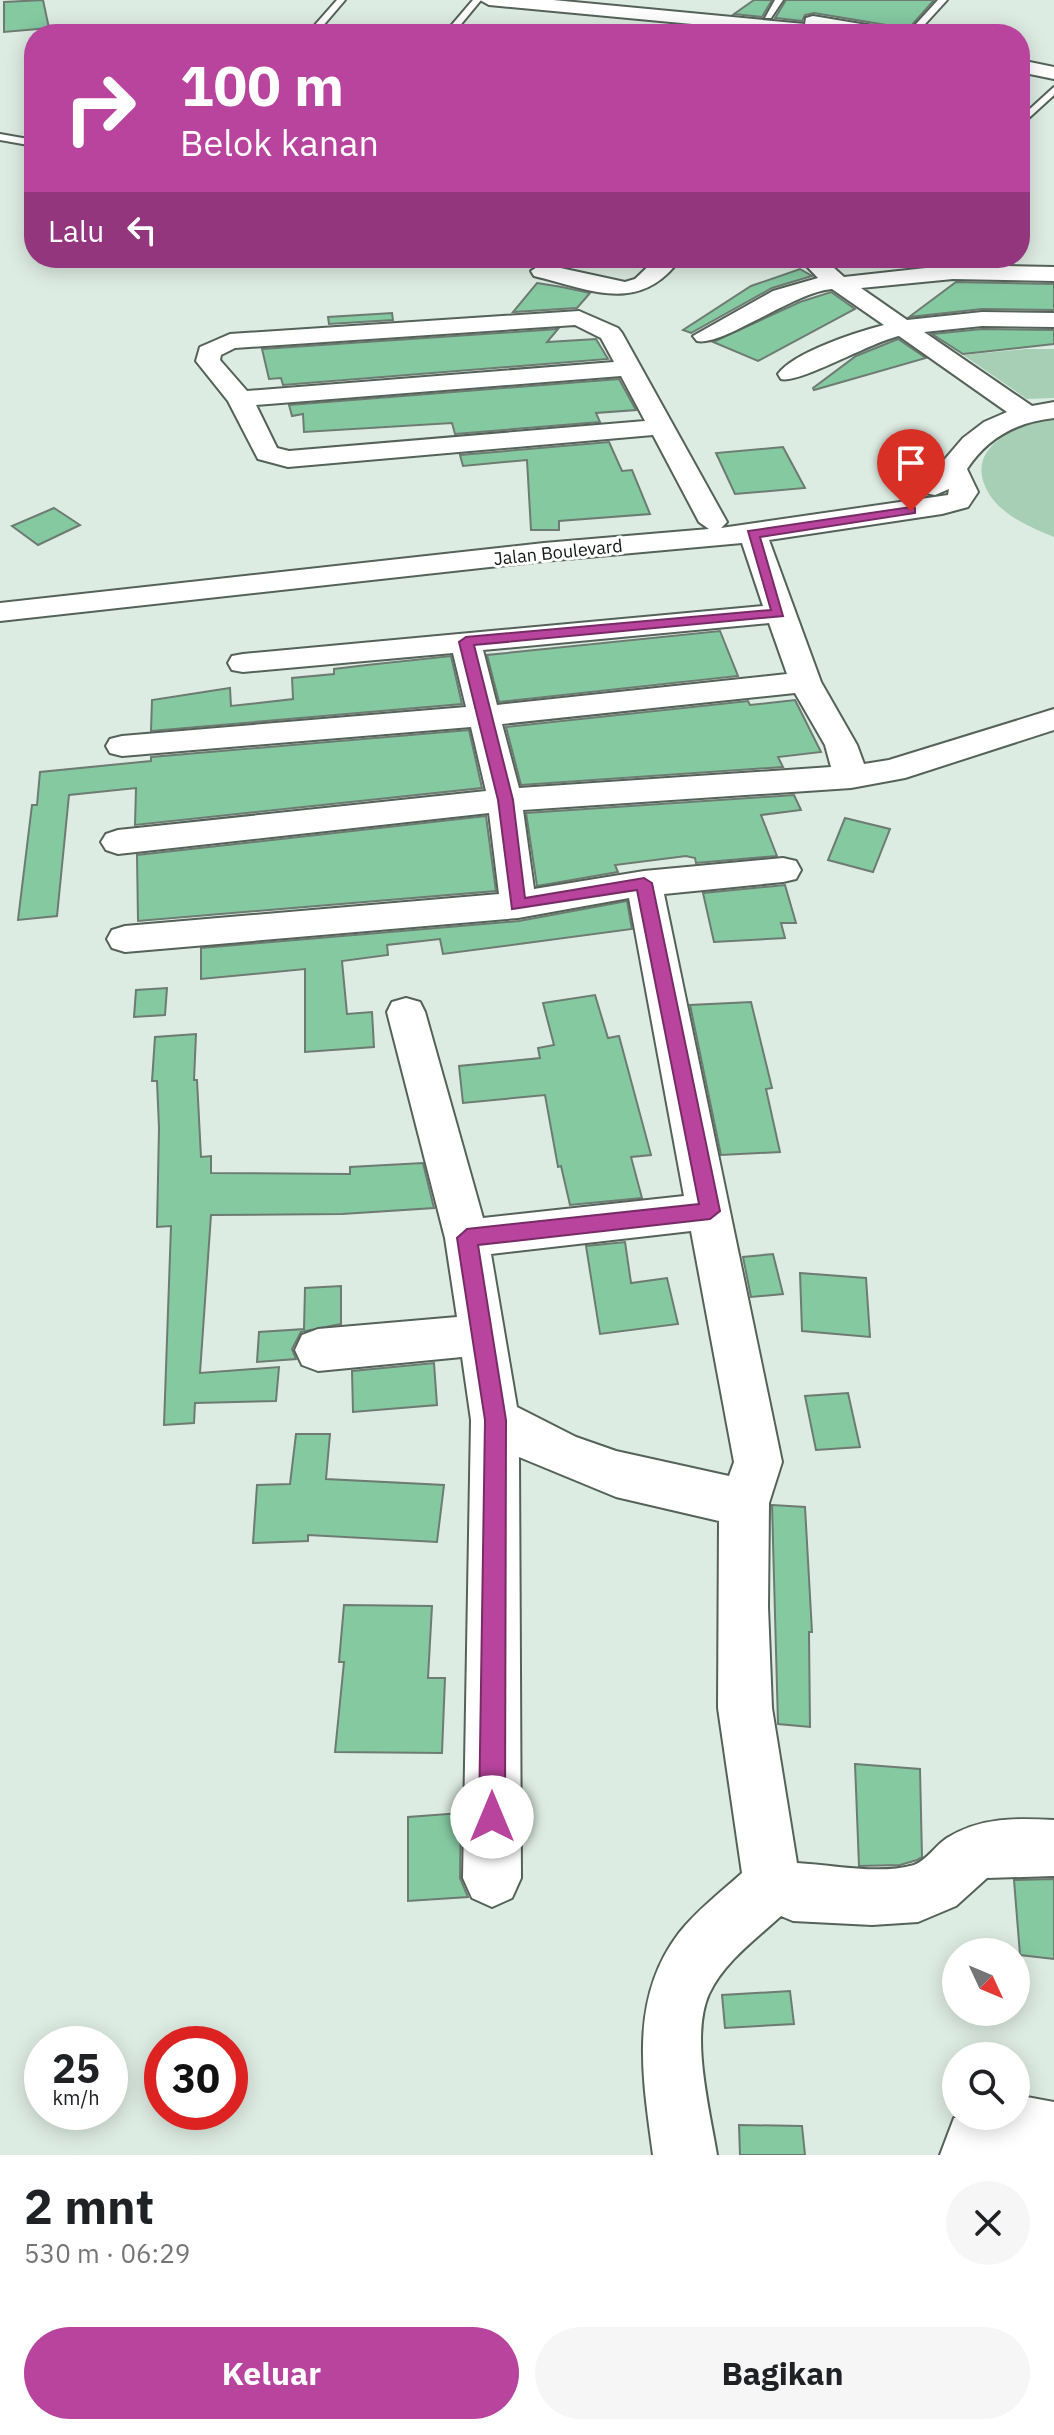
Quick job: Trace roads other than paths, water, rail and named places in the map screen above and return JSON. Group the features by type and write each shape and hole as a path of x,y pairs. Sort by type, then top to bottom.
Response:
{"highway":[{"path":"489,0 765,24"},
{"path":"543,0 587,7 773,8 842,24"},
{"path":"1030,68 1054,73"},
{"path":"1030,76 1054,81"}],"street":[{"path":"542,271 625,289 643,284 660,268"},
{"path":"821,268 836,282 1025,413"},
{"path":"705,336 781,296 836,282 953,272 1054,274"},
{"path":"660,427 288,459 267,453 240,399 208,361 209,352 230,341 579,318 610,333 713,522"},
{"path":"790,374 858,338 902,327 991,318 1054,320"},
{"path":"240,399 629,368"},
{"path":"544,552 548,537 557,531 713,522 900,503 924,494 954,470 973,443 1025,413 1054,410"},
{"name":"Jalan Boulevard","path":"0,612 544,552 753,534 942,506 958,501 964,492 954,470"},
{"path":"753,534 805,682 841,745 851,777"},
{"path":"243,663 779,613"},
{"path":"466,642 505,800 518,905"},
{"path":"122,746 484,716 805,682"},
{"path":"118,842 505,800 851,777 893,770 1054,719"},
{"path":"125,939 518,905 644,883 783,870"},
{"path":"644,883 758,1462 744,1503 742,1607 745,1708 774,1882 793,1892 919,1893 944,1881 960,1863 980,1852 1000,1846 1054,1848"},
{"path":"406,1012 467,1238 495,1420 492,1878"},
{"path":"467,1238 710,1211"},
{"path":"318,1350 480,1335"},
{"path":"495,1420 563,1455 616,1474 744,1503"},
{"path":"685,2155 671,2039 677,1993 699,1956 774,1882"},
{"path":"972,2155 976,2140 997,2126 1038,2129 1054,2134"}],"lane":[{"path":"320,24 341,0"},
{"path":"457,24 477,0"},
{"path":"920,24 943,0"},
{"path":"1030,113 1054,90"},
{"path":"0,137 24,141"}]}
